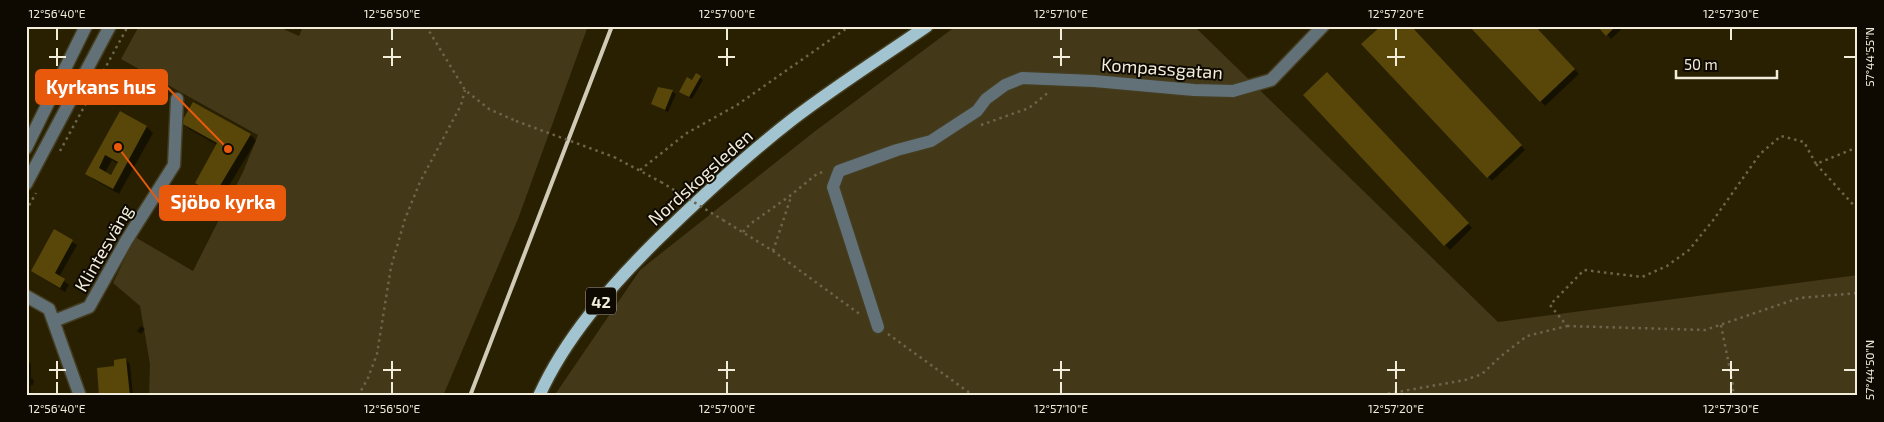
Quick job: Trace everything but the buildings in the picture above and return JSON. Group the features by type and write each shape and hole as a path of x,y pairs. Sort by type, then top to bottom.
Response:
{"main road":[{"name":"Nordskogsleden","path":"539,396 554,367 598,305 635,261 679,218 715,184 794,118 927,26"}],"street":[{"path":"26,148 86,26"},
{"path":"26,184 110,26"},
{"name":"Kompassgatan","path":"878,327 833,186 838,171 897,150 931,141 977,112 986,99 1005,85 1022,78 1233,91 1272,80 1323,26"},
{"name":"Klintesväng","path":"54,322 89,307 151,199 174,165 177,99"},
{"path":"26,296 49,309 80,396"}],"path":[{"path":"55,159 128,26"},
{"path":"426,26 465,90 489,109 516,121 614,157 661,182 773,251 974,396"},
{"path":"640,170 687,133 737,105 850,26"},
{"path":"358,396 368,378 377,354 391,267 405,219 420,182 461,105 465,90"},
{"path":"1567,326 1550,305 1584,270 1642,277 1667,266 1688,250 1714,219 1760,154 1781,136 1804,142 1816,164 1858,210"},
{"path":"1816,164 1858,148"},
{"path":"743,232 750,224 818,173"},
{"path":"26,211 41,185"},
{"path":"773,251 791,195"},
{"path":"1374,396 1465,380 1482,374 1527,336 1567,326 1705,330 1799,298 1858,293"},
{"path":"1721,325 1733,385 1733,396"}],"shaded area":[{"path":"139,26 277,26 299,36 303,26 588,26 518,219 443,396 149,396 150,364 140,306 113,283 135,237 193,271 243,172 258,135 121,59"},
{"path":"956,26 1194,26 1498,322 1858,275 1858,396 554,396 640,270 814,132"}],"railway":[{"path":"470,396 612,26"}],"place":[{"name":"Sjöbo kyrka","path":"118,147"},
{"name":"Kyrkans hus","path":"228,149"}]}
